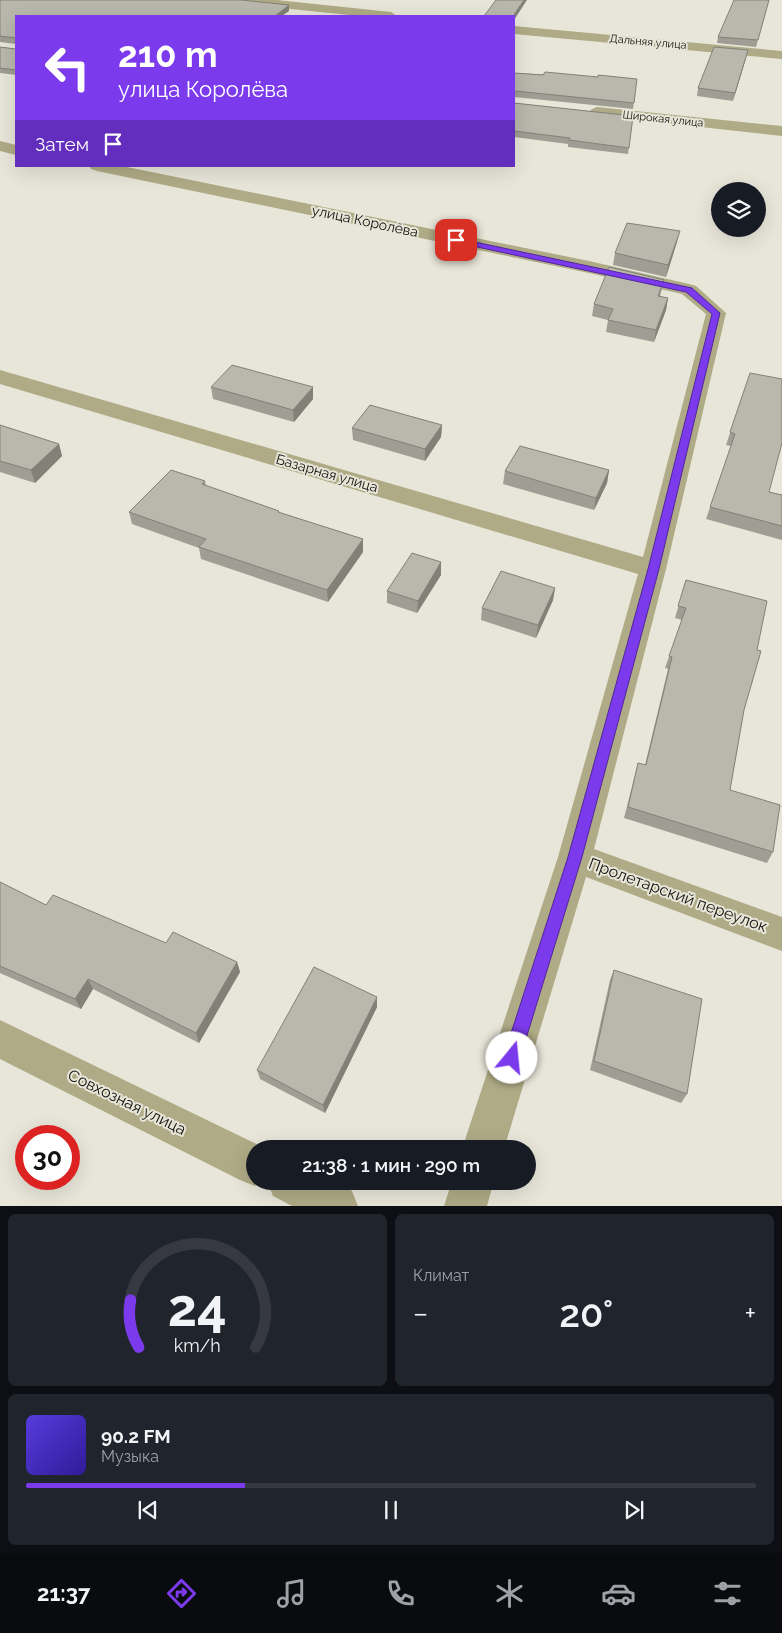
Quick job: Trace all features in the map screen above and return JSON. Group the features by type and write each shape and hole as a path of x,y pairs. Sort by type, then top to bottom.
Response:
{"street":[{"path":"243,0 382,15"},
{"name":"Дальняя улица","path":"515,30 782,55"},
{"name":"Широкая улица","path":"583,110 782,131"},
{"path":"0,146 15,150"},
{"name":"улица Королёва","path":"102,167 589,267 689,290 716,313 653,569 575,857 486,1140"},
{"name":"Базарная улица","path":"0,377 653,569"},
{"name":"Пролетарский переулок","path":"575,857 782,934"},
{"name":"Совхозная улица","path":"0,1038 246,1161"},
{"path":"306,1190 337,1206"},
{"path":"465,1206 469,1190"}],"building":[{"path":"0,0 241,0 289,5 276,15 15,15 15,38 0,36"},
{"path":"496,0 524,0 514,15 485,15"},
{"path":"734,0 769,0 758,40 718,37"},
{"path":"0,47 15,49 15,70 0,68"},
{"path":"714,47 748,50 735,93 698,88"},
{"path":"545,72 637,79 634,103 515,91 515,73 543,75"},
{"path":"515,103 633,116 629,148 569,140 570,138 515,131"},
{"path":"627,223 680,231 668,265 615,253"},
{"path":"609,267 664,280 658,296 668,298 656,330 608,320 613,309 594,304"},
{"path":"232,365 313,387 293,410 211,387"},
{"path":"750,373 782,379 782,443 769,492 782,495 782,526 710,507 735,434 730,432"},
{"path":"370,405 442,425 425,449 352,428"},
{"path":"0,425 59,444 31,470 0,461"},
{"path":"520,446 609,470 596,498 505,471"},
{"path":"171,470 205,481 202,484 278,512 363,539 327,590 199,547 206,539 129,512"},
{"path":"412,553 441,562 418,601 387,591"},
{"path":"501,571 555,588 538,625 482,608"},
{"path":"686,580 767,601 757,650 761,651 744,710 730,790 780,805 773,852 628,807 638,763 646,765 672,657 669,656 686,608 678,606"},
{"path":"0,882 46,905 53,895 166,943 173,932 237,962 196,1033 88,979 75,999 0,966"},
{"path":"314,967 377,997 323,1105 257,1070"},
{"path":"614,970 702,999 687,1094 594,1061"}],"route":[{"path":"456,240 589,267 689,290 716,313 653,569 575,857 512,1058"}]}
